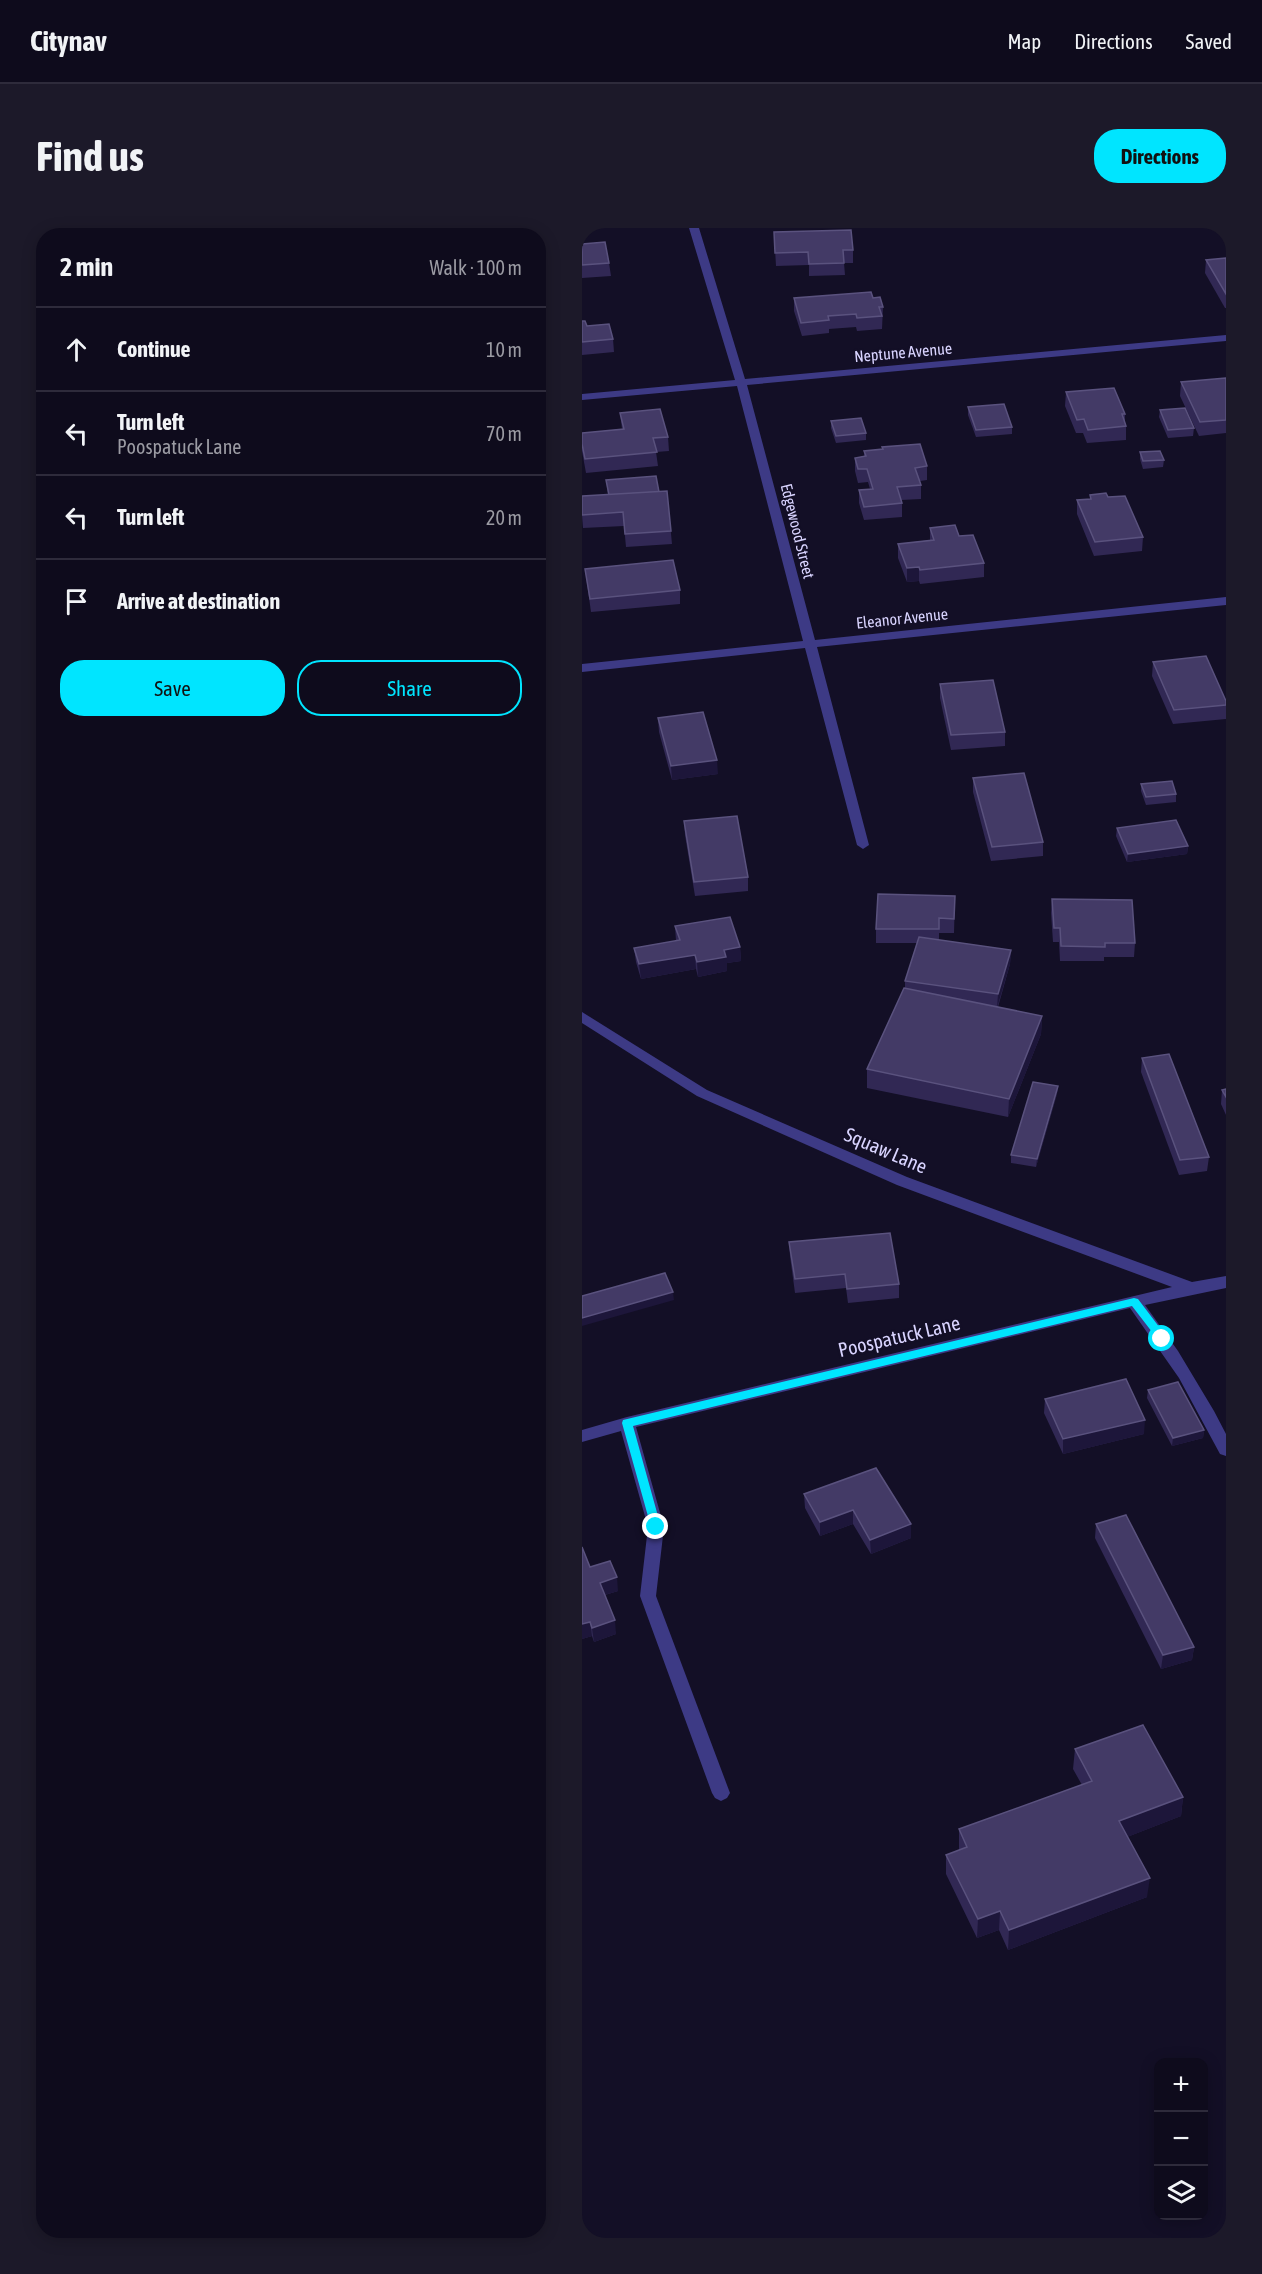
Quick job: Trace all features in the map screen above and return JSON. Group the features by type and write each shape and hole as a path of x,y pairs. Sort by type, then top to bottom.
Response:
{"street":[{"name":"Edgewood Street","path":"694,228 741,382 863,845"},
{"name":"Neptune Avenue","path":"582,397 1226,338"},
{"name":"Eleanor Avenue","path":"582,668 1226,601"},
{"name":"Squaw Lane","path":"582,1017 702,1093 902,1181 1191,1288"},
{"name":"Poospatuck Lane","path":"582,1436 627,1423 1191,1288 1226,1282"},
{"path":"1134,1302 1162,1339 1190,1383 1226,1450"},
{"path":"627,1423 656,1527 648,1596 721,1793"}],"building":[{"path":"851,230 853,250 843,250 844,263 809,264 808,252 775,253 774,232"},
{"path":"605,242 609,263 582,265 582,244"},
{"path":"1226,258 1226,294 1206,260"},
{"path":"871,292 873,298 880,297 883,307 879,307 882,316 857,318 856,314 828,316 829,320 801,323 794,298"},
{"path":"582,321 585,321 587,326 609,324 613,339 582,342"},
{"path":"1226,378 1226,420 1200,422 1181,382"},
{"path":"1114,388 1125,414 1122,414 1126,426 1088,430 1084,419 1077,420 1066,392"},
{"path":"1004,404 1012,427 976,430 968,407"},
{"path":"1185,408 1194,428 1168,430 1160,410"},
{"path":"660,409 668,437 653,438 657,452 585,459 582,433 624,429 620,413"},
{"path":"861,418 866,433 836,436 831,421"},
{"path":"920,444 927,466 915,468 921,485 897,487 902,503 864,507 859,490 873,489 867,469 858,469 855,458 866,456 864,451 883,449 882,447"},
{"path":"1160,451 1164,460 1143,461 1140,452"},
{"path":"656,476 659,492 609,495 606,480"},
{"path":"667,491 671,531 625,534 623,512 582,515 582,496"},
{"path":"1106,493 1108,497 1125,496 1143,537 1095,542 1077,500 1091,499 1090,495"},
{"path":"955,525 959,536 973,535 984,563 920,570 919,567 907,568 898,544 934,540 930,528"},
{"path":"673,560 680,590 590,599 585,569"},
{"path":"1206,656 1226,705 1174,710 1153,662"},
{"path":"993,680 1005,732 951,735 940,684"},
{"path":"703,712 717,760 671,766 658,718"},
{"path":"1024,773 1043,842 992,847 973,778"},
{"path":"1172,781 1176,794 1146,797 1141,784"},
{"path":"737,816 748,877 694,882 684,821"},
{"path":"1176,820 1188,846 1128,854 1117,828"},
{"path":"878,894 955,896 954,919 939,918 939,929 876,929"},
{"path":"1052,899 1132,900 1135,943 1105,943 1105,947 1061,946 1060,928 1054,928"},
{"path":"730,917 740,947 724,950 726,957 697,962 695,955 639,964 634,948 680,940 675,926"},
{"path":"919,937 1011,950 998,994 905,981"},
{"path":"904,988 1042,1016 1009,1099 867,1069"},
{"path":"1169,1054 1209,1157 1180,1160 1142,1058"},
{"path":"1033,1082 1058,1086 1037,1159 1011,1155"},
{"path":"890,1233 899,1284 847,1289 845,1274 795,1279 789,1242"},
{"path":"665,1273 673,1292 582,1318 582,1296"},
{"path":"1126,1379 1145,1420 1063,1439 1045,1399"},
{"path":"1178,1382 1204,1430 1173,1438 1148,1390"},
{"path":"876,1468 911,1524 870,1540 853,1510 820,1522 804,1494"},
{"path":"1126,1515 1194,1647 1163,1655 1096,1524"},
{"path":"582,1547 590,1567 610,1561 617,1577 600,1583 615,1620 592,1628 590,1622 582,1624"},
{"path":"1143,1725 1183,1797 1119,1821 1150,1878 1009,1930 1000,1911 978,1919 946,1855 967,1847 959,1829 1092,1781 1075,1749"}],"route":[{"path":"656,1527 627,1423 1134,1302 1162,1339"}]}
